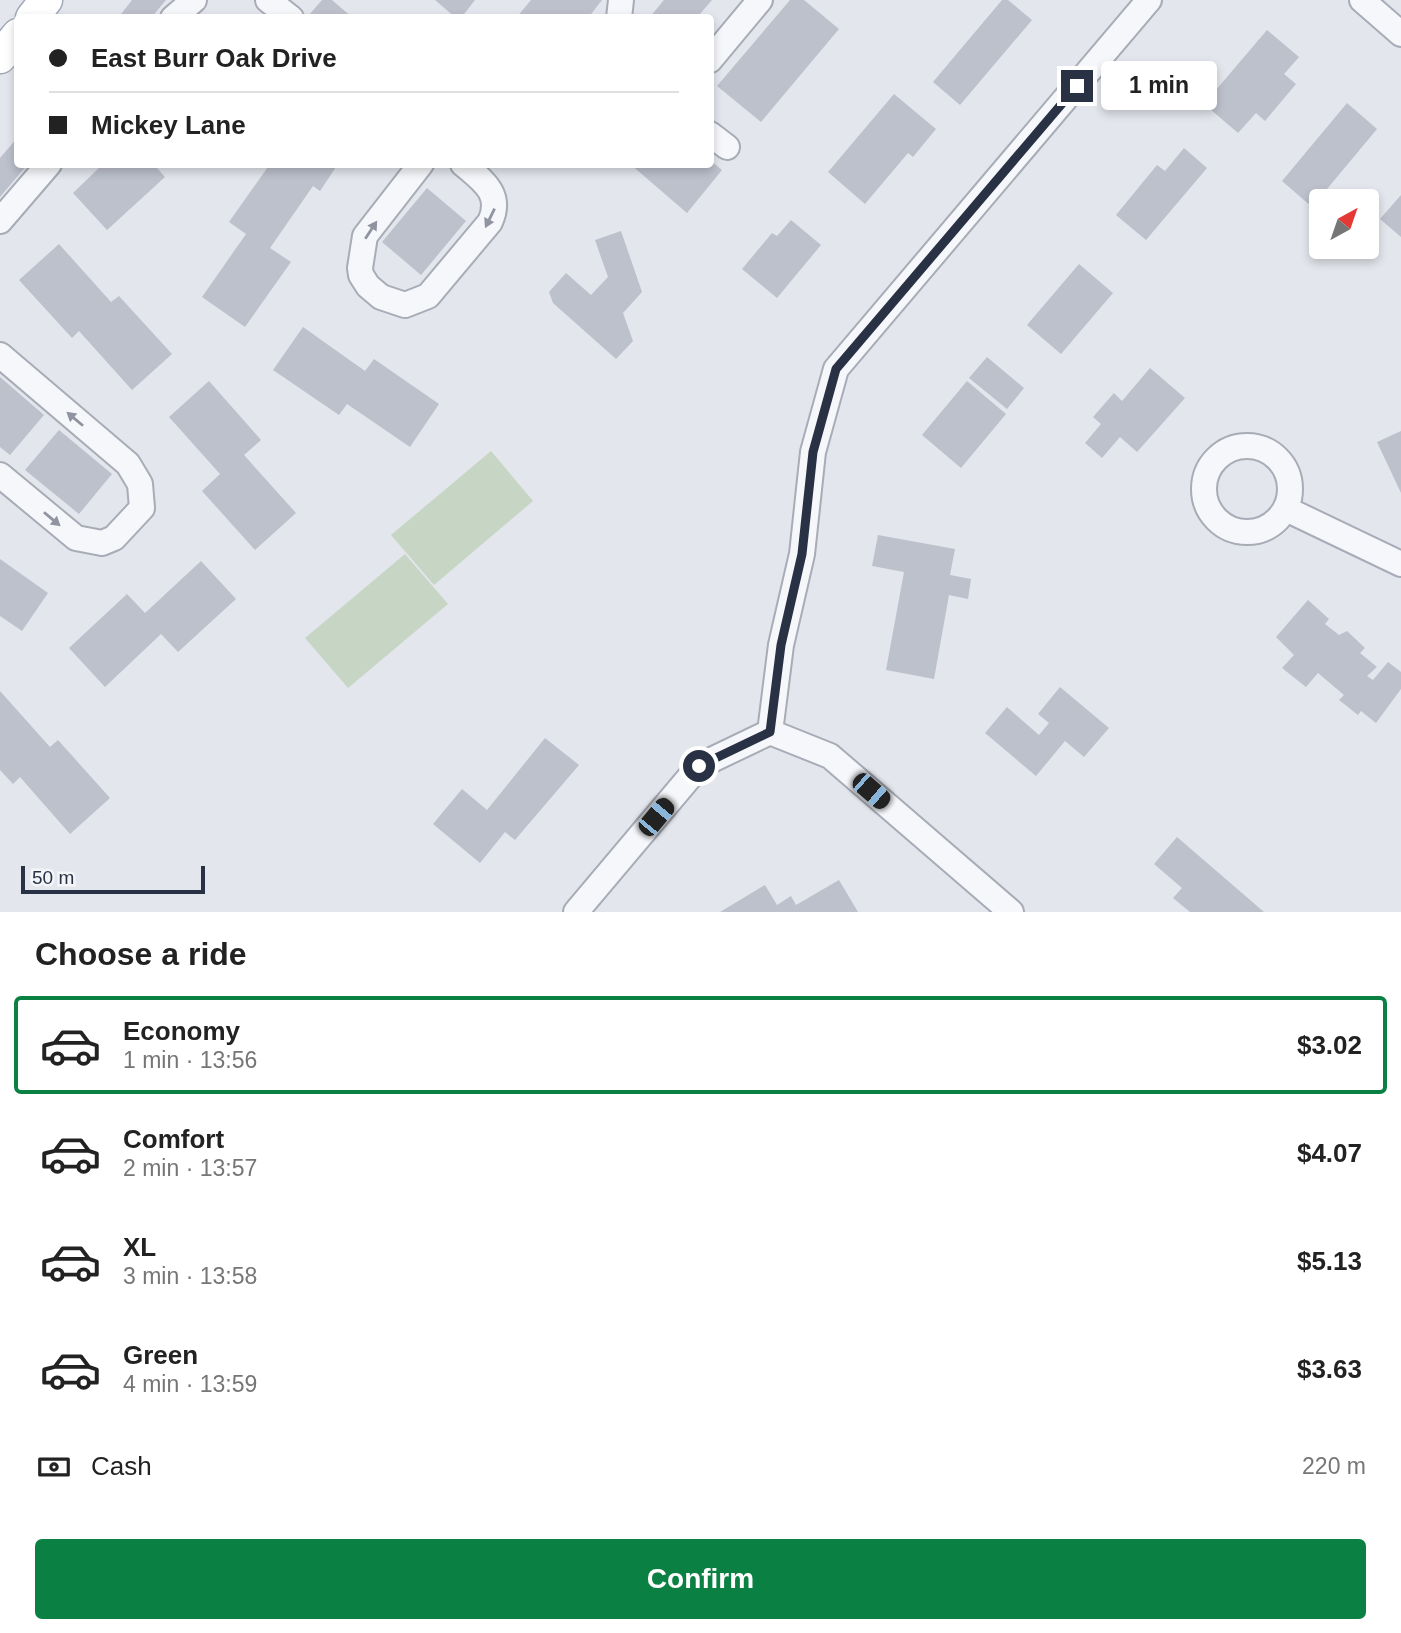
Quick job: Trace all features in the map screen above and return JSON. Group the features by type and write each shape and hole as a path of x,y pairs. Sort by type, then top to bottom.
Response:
{"main road":[{"path":"0,57 14,37"}],"street":[{"path":"178,14 194,0"},
{"path":"268,0 286,14"},
{"path":"714,55 761,0"},
{"path":"770,732 781,645 802,554 813,452 836,369 1149,0"},
{"path":"1362,0 1401,34"},
{"path":"0,221 46,168"},
{"path":"418,168 365,236 360,268 368,286 381,297 405,305 428,296 490,222 496,209 493,195 467,168"},
{"path":"0,355 128,464 140,484 142,508 114,538 102,543 76,538 0,475"},
{"path":"1286,509 1401,564"},
{"path":"576,912 699,766 770,732 830,756 1011,912"}],"green space":[{"path":"491,451 533,501 434,585 391,535"},
{"path":"405,554 448,604 348,688 305,638"}],"building":[{"path":"132,0 166,0 154,14 121,14"},
{"path":"322,0 332,0 348,14 310,14"},
{"path":"435,0 475,0 464,14 451,14"},
{"path":"531,0 602,0 591,14 519,14"},
{"path":"664,0 712,0 700,14 652,14"},
{"path":"790,0 804,0 839,29 761,122 717,86"},
{"path":"1002,0 1008,0 1032,20 960,105 933,82"},
{"path":"1267,30 1299,57 1284,74 1296,84 1265,121 1256,113 1238,133 1204,104"},
{"path":"894,94 936,129 913,157 908,153 865,204 828,172"},
{"path":"1347,103 1377,129 1327,189 1309,189 1309,204 1282,181"},
{"path":"14,142 14,168 25,168 0,197 0,158"},
{"path":"1184,148 1207,168 1146,240 1116,215 1157,165 1165,171"},
{"path":"714,163 722,170 687,213 635,168 714,168"},
{"path":"99,168 157,168 165,177 107,230 73,193"},
{"path":"267,168 335,168 320,191 313,186 270,248 291,262 245,327 202,297 246,234 229,222"},
{"path":"427,188 466,221 421,275 382,242"},
{"path":"1401,195 1401,237 1380,219"},
{"path":"791,220 821,245 777,298 742,269 772,233 777,236"},
{"path":"621,231 642,292 623,313 633,341 616,359 553,303 549,292 566,273 591,295 608,277 595,240"},
{"path":"59,244 111,302 119,296 172,354 132,390 79,331 72,338 19,280"},
{"path":"1079,264 1113,293 1061,354 1027,325"},
{"path":"303,327 365,371 374,359 439,404 410,447 347,404 339,415 273,370"},
{"path":"987,357 1024,388 1007,409 969,378"},
{"path":"1150,368 1185,398 1137,452 1120,437 1102,458 1085,443 1101,424 1093,417 1114,393 1122,401"},
{"path":"0,377 44,415 10,455 0,447"},
{"path":"209,381 261,440 244,455 296,513 255,550 202,491 220,474 169,417"},
{"path":"967,381 1006,414 961,468 922,435"},
{"path":"59,430 112,474 79,514 25,470"},
{"path":"1401,431 1401,493 1377,442"},
{"path":"878,535 955,549 950,575 971,579 968,599 949,595 934,679 886,670 904,572 872,566"},
{"path":"0,559 48,593 22,631 0,616"},
{"path":"201,561 236,599 178,652 161,634 105,687 69,648 127,594 145,613"},
{"path":"1308,600 1329,619 1325,624 1339,635 1347,631 1365,648 1360,653 1377,667 1367,676 1373,680 1388,662 1401,672 1401,689 1376,723 1361,711 1358,715 1339,700 1344,695 1318,673 1306,687 1282,668 1294,655 1276,637"},
{"path":"1060,687 1109,728 1084,757 1065,741 1036,776 985,733 1007,707 1039,735 1049,723 1038,714"},
{"path":"0,691 50,747 58,740 110,798 70,834 20,777 13,784 0,770"},
{"path":"545,738 579,765 515,840 505,832 480,863 433,824 462,789 487,810"},
{"path":"1177,837 1264,912 1190,912 1173,898 1182,888 1154,864"},
{"path":"839,880 858,912 720,912 765,885 777,905 791,896 796,905"}],"route":[{"path":"699,766 770,732 781,645 802,554 813,452 836,369 1077,86"}]}
